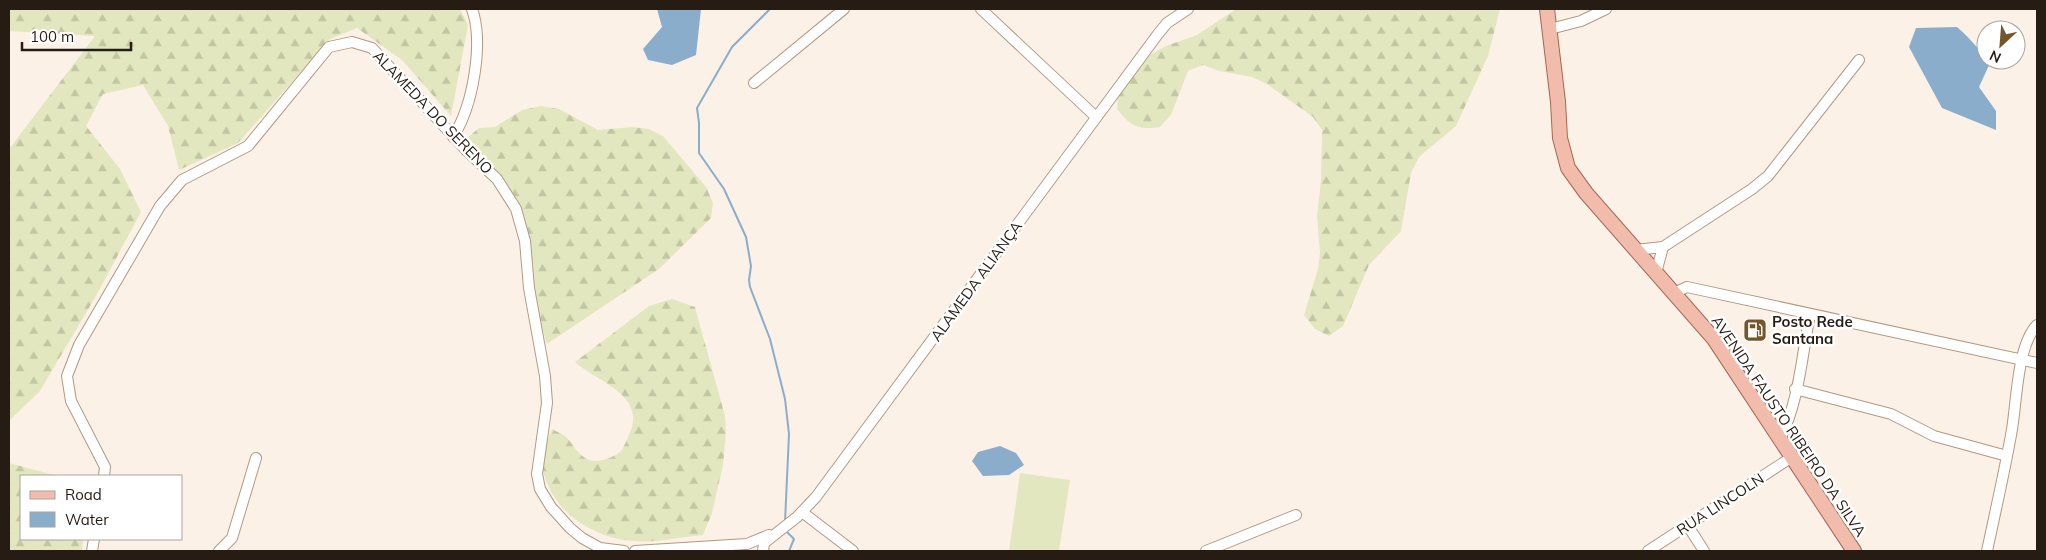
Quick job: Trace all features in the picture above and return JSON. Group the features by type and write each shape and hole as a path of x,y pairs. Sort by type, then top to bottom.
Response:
{"main road":[{"name":"AVENIDA FAUSTO RIBEIRO DA SILVA","path":"1547,9 1558,102 1560,138 1568,168 1586,193 1714,339 1854,551"}],"street":[{"path":"453,136 461,125 473,78 478,25 472,9"},
{"path":"754,83 844,9"},
{"path":"981,9 1096,118"},
{"name":"ALAMEDA ALIANÇA","path":"763,551 764,543 800,514 838,469 1167,23 1188,9"},
{"path":"1550,28 1581,21 1606,9"},
{"name":"ALAMEDA DO SERENO","path":"104,475 105,467 71,401 67,376 79,345 155,214 182,180 248,146 329,47 352,42 372,48 453,136 496,179 516,210 523,230 528,279 548,403 537,474 540,489 543,497 570,528 597,550 624,551"},
{"path":"1635,250 1662,247 1752,189 1768,176 1859,60"},
{"path":"1656,273 1662,247"},
{"path":"1674,293 1687,288 2037,363"},
{"path":"1780,439 1786,428 1810,314"},
{"path":"1988,551 2007,456 2023,360 2028,338 2037,326"},
{"path":"1795,389 1891,414 1934,436 2007,456"},
{"name":"RUA LINCOLN","path":"1648,551 1792,457"},
{"path":"219,551 232,538 256,458"},
{"path":"800,514 852,551"},
{"path":"1206,551 1296,515"},
{"path":"1688,526 1704,551"},
{"path":"635,551 747,544 782,530"}],"green space":[{"path":"9,9 460,9 468,25 451,116 402,60 357,28 330,39 238,143 179,170 168,126 143,85 103,94 86,126 120,169 141,212 96,296 40,391 9,421 9,149 95,36 9,31"},
{"path":"1236,9 1500,9 1488,56 1456,126 1419,157 1411,173 1401,231 1369,265 1343,326 1329,336 1315,329 1304,315 1318,269 1320,253 1317,216 1321,180 1322,130 1313,117 1267,84 1252,77 1219,71 1203,65 1188,71 1171,115 1160,127 1146,128 1136,126 1127,120 1117,109 1118,93 1151,54 1166,46 1197,35"},
{"path":"541,106 559,109 598,130 632,127 649,129 663,136 706,187 713,203 711,218 659,269 547,344 539,318 525,226 467,138 479,128 495,127 522,110"},
{"path":"672,299 695,307 725,416 726,432 723,465 712,513 703,535 651,541 619,539 591,529 567,512 557,501 549,488 544,474 545,451 552,429 566,437 589,460 606,459 621,451 631,430 633,417 631,406 615,389 575,362 649,306"},
{"path":"9,463 54,475 20,475 20,540 83,540 82,551 9,551"},
{"path":"1020,473 1070,480 1059,551 1009,551"}],"water":[{"path":"657,9 701,9 696,55 672,65 648,60 643,49 662,27"},
{"path":"1957,27 1976,47 1976,70 1987,70 1979,87 1996,111 1996,130 1942,108 1909,47 1916,28"},
{"path":"1000,446 1016,453 1024,465 1009,475 983,476 972,461 978,452"}],"waterway":[{"path":"770,9 732,47 697,108 699,153 724,189 746,237 751,266 750,287 770,339 785,399 789,434 785,522"},
{"path":"786,531 794,539 789,551"}],"place":[{"name":"Posto Rede Santana","path":"1755,330"}]}
